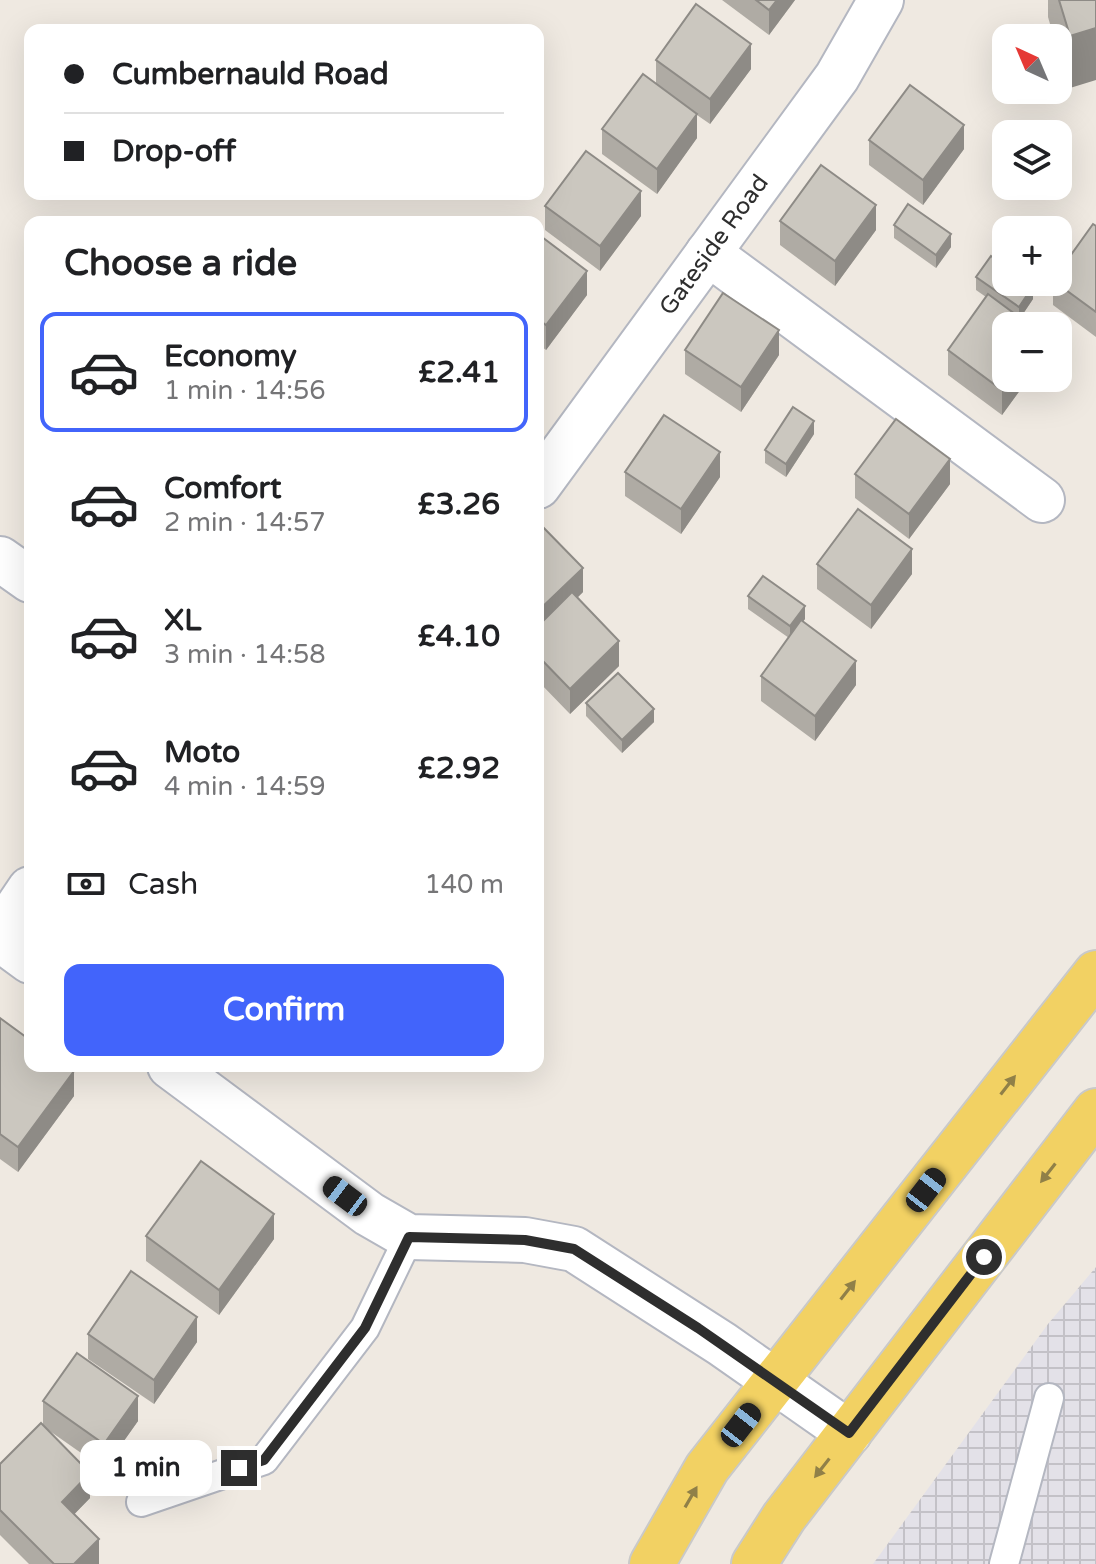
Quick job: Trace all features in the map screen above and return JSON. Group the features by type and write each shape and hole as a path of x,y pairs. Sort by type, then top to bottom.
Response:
{"main road":[{"path":"652,1564 707,1468 1096,973"},
{"path":"754,1564 784,1517 1096,1111"}],"street":[{"name":"Gateside Road","path":"544,478 837,77 881,0"},
{"path":"708,253 1042,500"},
{"path":"0,559 24,576"},
{"path":"0,933 24,898"},
{"path":"0,939 24,957"},
{"path":"178,1072 369,1214 409,1237 525,1240 574,1249 644,1291 849,1433"}],"lane":[{"path":"141,1502 264,1460 365,1328 409,1237"},
{"path":"1004,1564 1049,1398"}],"shaded area":[{"path":"1096,1267 1096,1564 873,1564 1048,1324"}],"building":[{"path":"756,0 777,0 769,10"},
{"path":"1059,0 1096,0 1096,28 1072,35 1072,24 1066,24"},
{"path":"696,4 751,44 710,99 656,60"},
{"path":"643,74 697,114 657,169 602,129"},
{"path":"910,85 964,125 923,180 869,140"},
{"path":"586,151 641,191 600,246 545,206"},
{"path":"821,165 876,205 835,261 780,221"},
{"path":"908,204 951,234 936,255 894,225"},
{"path":"1093,224 1096,226 1096,312 1072,294 1072,253"},
{"path":"544,239 587,271 546,325 544,324"},
{"path":"991,256 992,257 992,288 976,277"},
{"path":"723,293 779,330 741,387 685,350"},
{"path":"988,294 1012,312 992,312 992,383 948,350"},
{"path":"1003,296 1026,296 1019,307"},
{"path":"793,407 814,421 786,464 765,450"},
{"path":"664,415 720,452 681,509 625,472"},
{"path":"896,419 950,459 909,514 855,474"},
{"path":"858,509 912,549 871,605 817,564"},
{"path":"544,528 583,568 544,605"},
{"path":"763,576 805,606 790,626 748,596"},
{"path":"572,592 619,641 570,689 544,662 544,620"},
{"path":"801,620 856,661 815,716 761,676"},
{"path":"618,673 654,709 622,740 586,703"},
{"path":"0,1018 24,1036 24,1072 73,1072 18,1147 0,1134"},
{"path":"201,1161 274,1214 219,1290 146,1236"},
{"path":"131,1271 197,1317 154,1380 88,1334"},
{"path":"77,1353 138,1396 104,1444 43,1401"},
{"path":"41,1423 90,1473 62,1502 99,1539 74,1564 54,1564 0,1510 0,1464"}],"route":[{"path":"239,1468 264,1460 365,1328 409,1237 454,1241 525,1240 574,1249 604,1265 849,1433 984,1257"}]}
